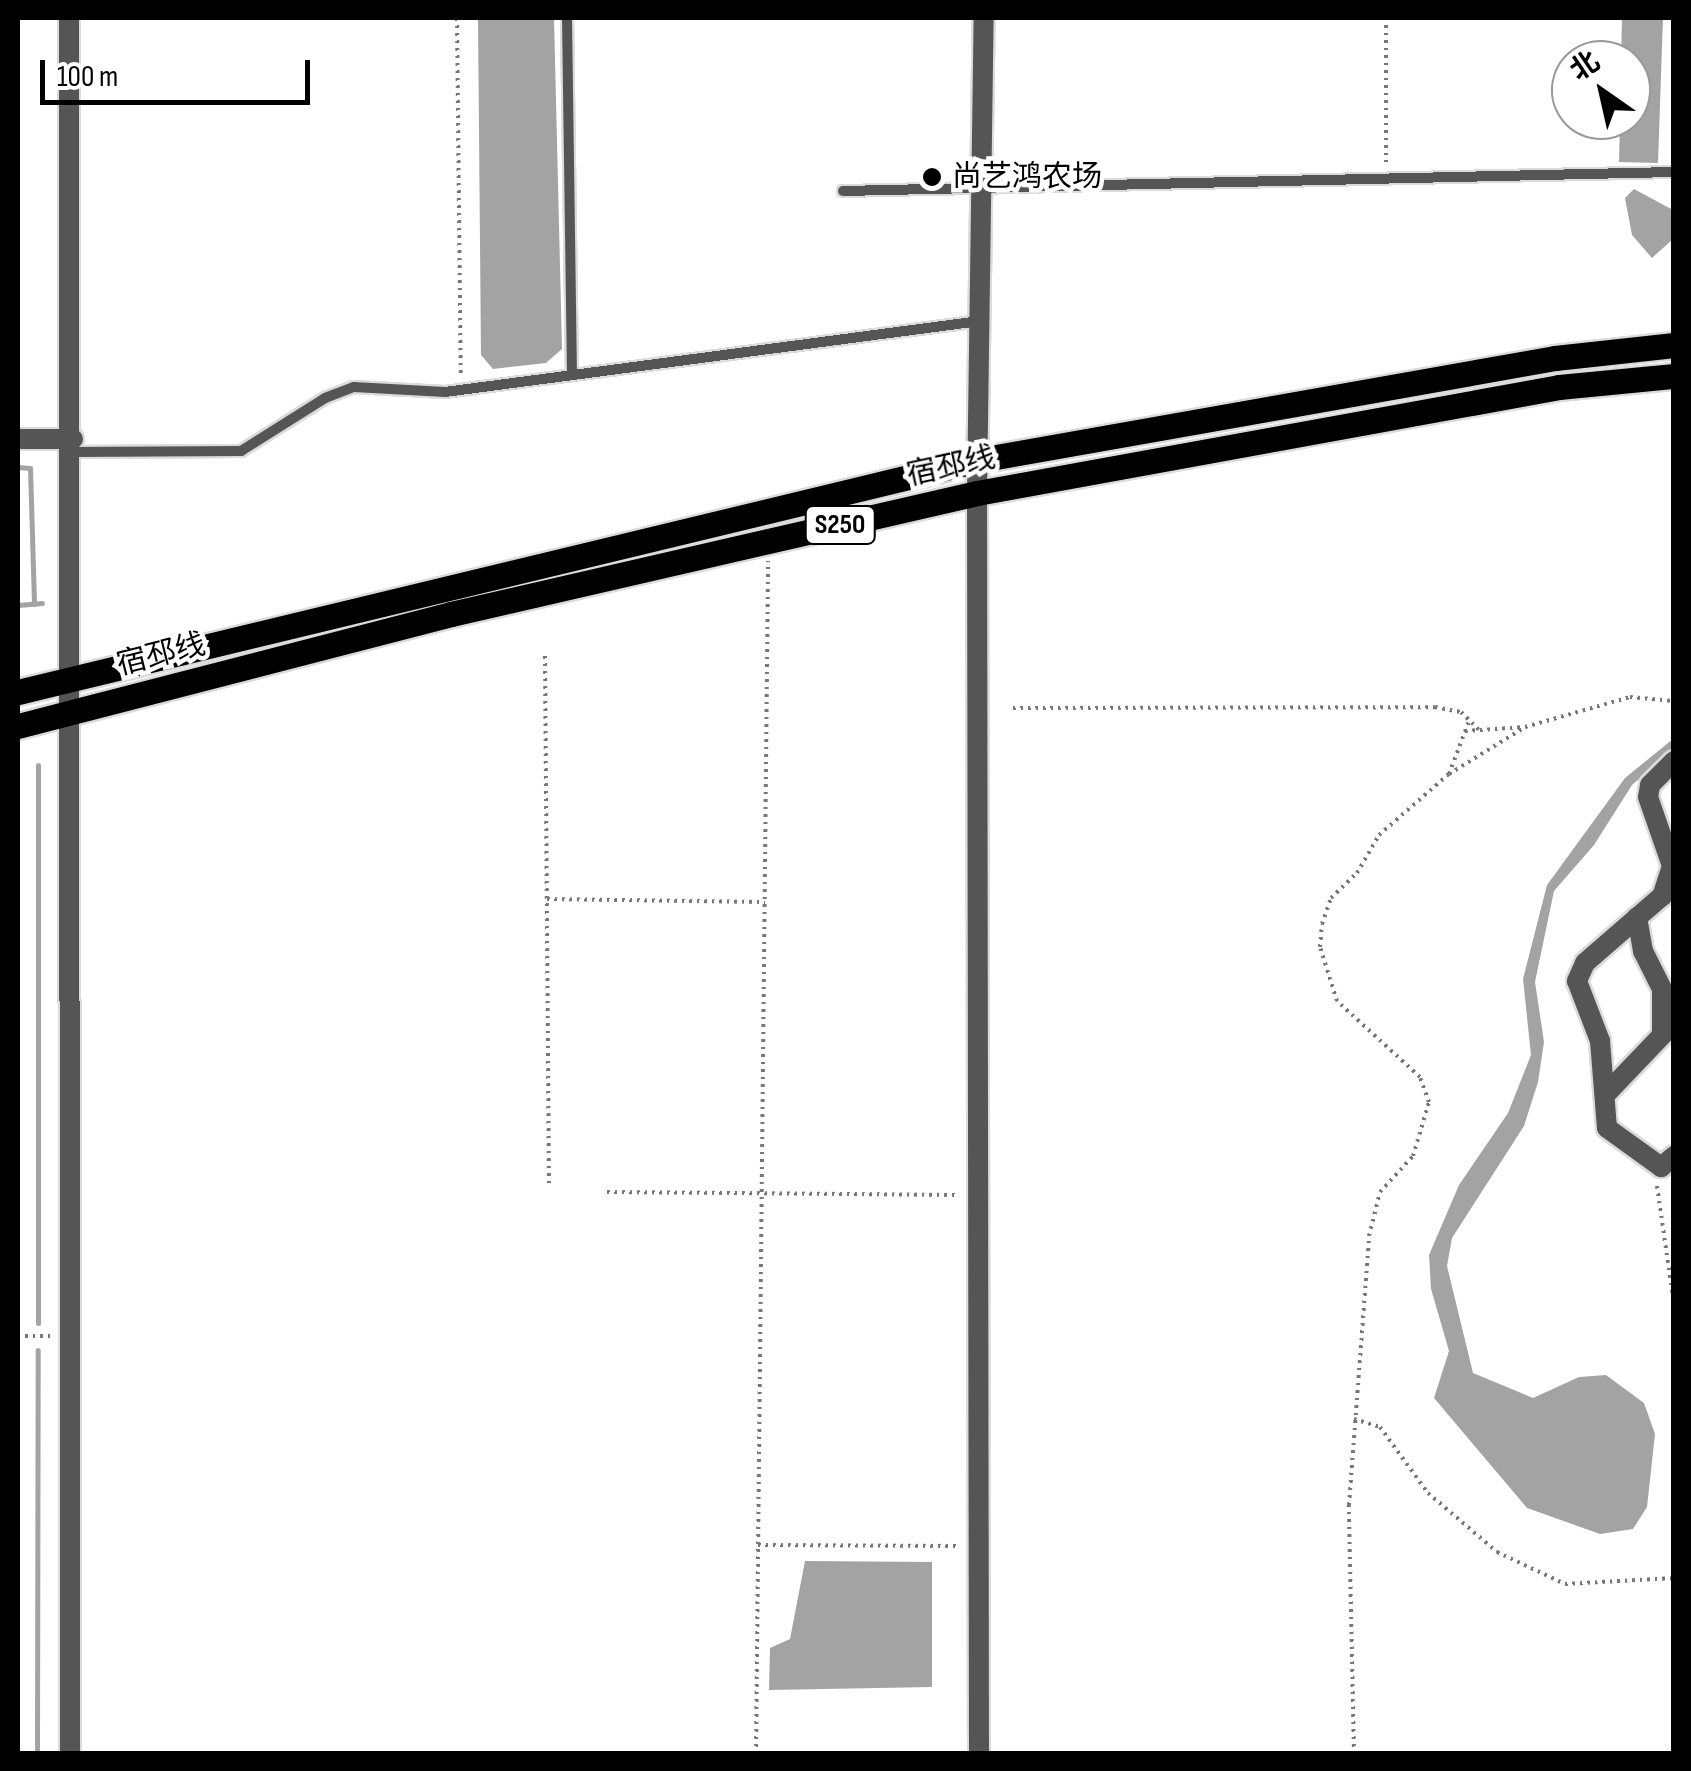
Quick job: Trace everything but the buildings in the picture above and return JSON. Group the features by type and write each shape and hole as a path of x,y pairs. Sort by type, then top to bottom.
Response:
{"main road":[{"name":"宿邳线","path":"18,692 979,460 1555,358 1674,346"},
{"name":"宿邳线","path":"18,726 977,493 1560,387 1674,376"}],"street":[{"path":"69,18 66,443 71,678 70,1754"},
{"path":"979,1754 975,1546 980,1195 977,493 984,18"},
{"path":"18,440 66,443"},
{"path":"1667,1162 1613,1138 1600,1041 1577,980 1585,963 1637,917 1668,897 1672,866 1648,797 1650,785 1674,761"},
{"path":"1605,1096 1668,1029 1662,989 1643,951 1637,917"}],"lane":[{"path":"567,18 572,375"},
{"path":"843,191 1674,172"},
{"path":"66,443 241,451 324,398 354,388 461,390 981,321"}],"path":[{"path":"457,18 461,390"},
{"path":"1386,18 1386,162"},
{"path":"756,1754 768,541"},
{"path":"545,656 549,1188"},
{"path":"1465,731 1525,727 1630,697 1674,701"},
{"path":"1013,708 1435,706 1470,718 1480,730"},
{"path":"1449,774 1470,718"},
{"path":"1354,1754 1354,1419 1375,1206 1380,1192 1413,1156 1429,1102 1420,1077 1356,1025 1337,1001 1322,958 1322,924 1331,898 1357,873 1379,835 1449,774 1525,727"},
{"path":"547,899 765,902"},
{"path":"1667,1162 1655,1199 1674,1304"},
{"path":"608,1192 980,1195"},
{"path":"18,1336 70,1337"},
{"path":"1354,1419 1380,1428 1428,1493 1498,1552 1565,1584 1674,1578"},
{"path":"758,1545 975,1546"},
{"path":"1674,1590 1674,1622"}],"shaded area":[{"path":"478,18 554,18 562,349 546,363 493,369 481,355"},
{"path":"1622,18 1663,18 1658,163 1619,162 1620,140 1651,140 1651,40 1621,40"},
{"path":"1634,189 1673,210 1673,239 1652,258 1632,235 1625,198"},
{"path":"1673,739 1673,750 1632,785 1594,845 1554,891 1535,982 1544,1042 1538,1082 1524,1126 1452,1238 1447,1266 1473,1373 1533,1398 1579,1377 1606,1375 1644,1403 1655,1434 1647,1507 1633,1529 1600,1534 1527,1508 1434,1398 1449,1351 1431,1289 1429,1255 1459,1185 1508,1113 1531,1055 1523,979 1547,885 1625,778"},
{"path":"805,1561 932,1562 932,1687 769,1690 770,1648 790,1639"}],"waterway":[{"path":"59,18 59,165"},
{"path":"18,467 30,468 34,604"},
{"path":"59,561 59,658"},
{"path":"18,605 42,603"},
{"path":"38,765 38,1323"},
{"path":"37,1754 38,1350"}],"place":[{"name":"尚艺鸿农场","path":"932,177"}]}
